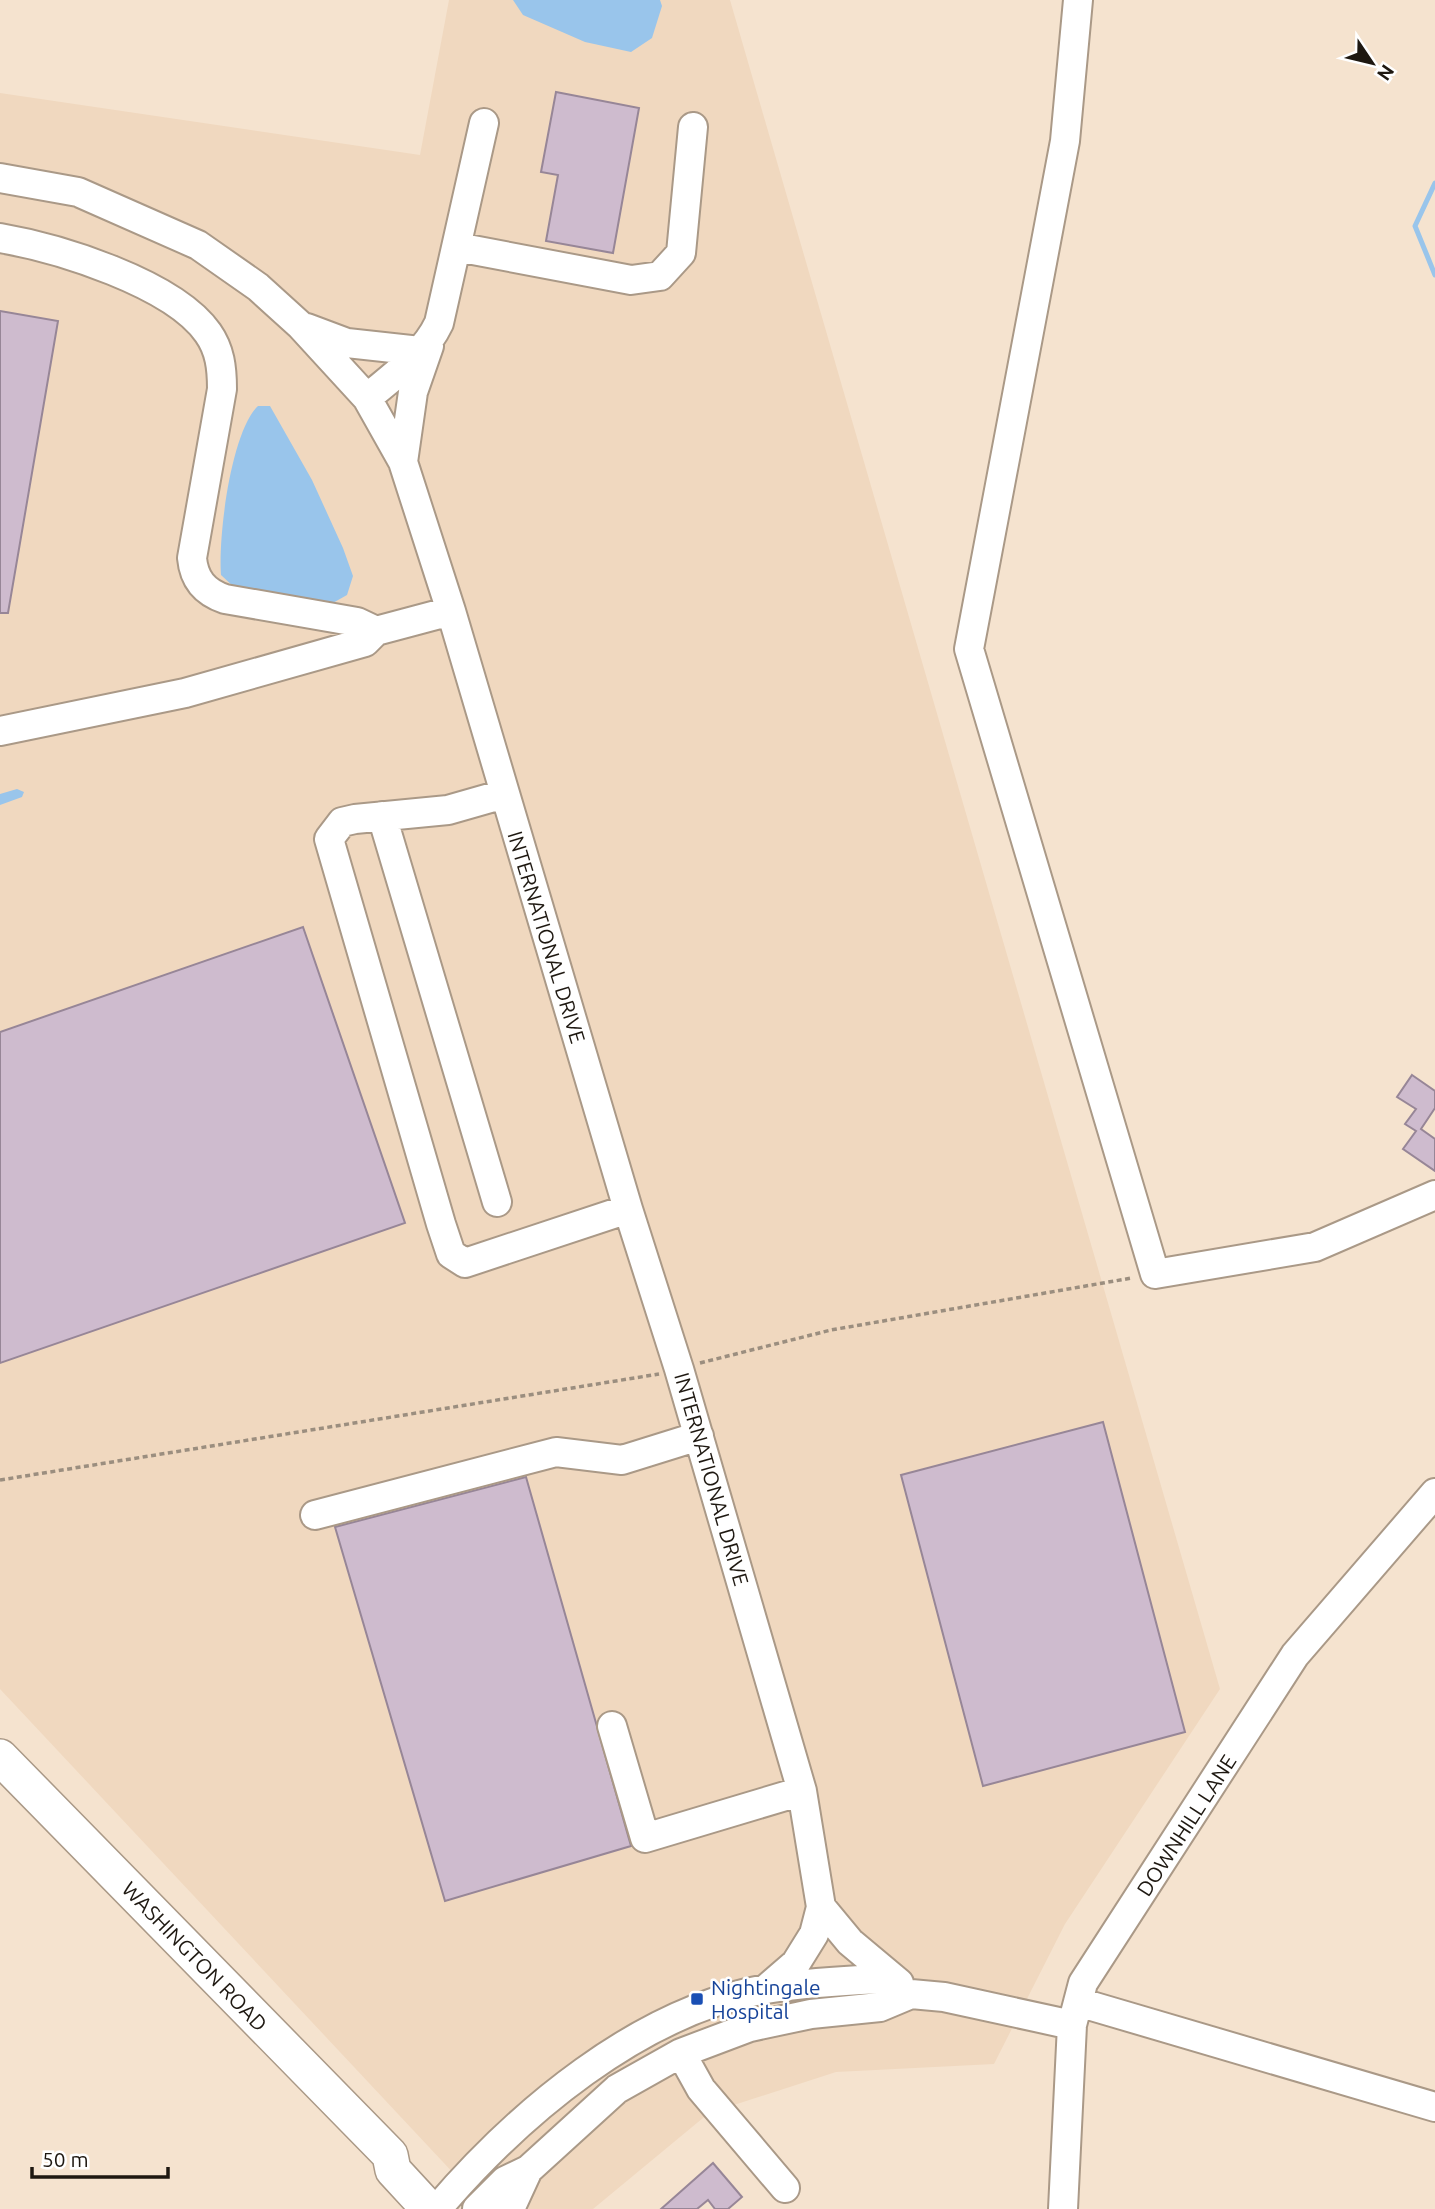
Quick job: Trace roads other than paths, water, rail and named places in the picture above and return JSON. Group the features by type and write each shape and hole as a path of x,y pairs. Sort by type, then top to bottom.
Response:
{"main road":[{"name":"WASHINGTON ROAD","path":"0,1757 390,2155 408,2158 448,2207"}],"street":[{"path":"1078,0 1065,141 969,649 1155,1274 1315,1247 1435,1195"},
{"path":"403,462 413,392 426,346 439,323 484,123"},
{"path":"457,247 631,280 660,276 681,253 693,127"},
{"name":"INTERNATIONAL DRIVE","path":"0,178 78,192 198,245 258,287 301,326 367,398 403,462 452,611 628,1209 699,1436 802,1791 834,1983 836,2011"},
{"path":"0,238 59,250 118,274 187,312 207,331 222,366 222,389 192,558 193,571 200,583 213,595 225,599 357,622 376,631"},
{"path":"301,326 348,343 426,346"},
{"path":"367,398 426,346"},
{"path":"0,731 226,683 365,642 376,631 452,611"},
{"path":"504,794 448,810 342,822 329,839 451,1254 465,1263 475,1261 628,1209"},
{"path":"382,816 497,1202"},
{"path":"315,1515 556,1452 622,1460 699,1436"},
{"name":"DOWNHILL LANE","path":"1063,2209 1075,2014 1083,1983 1295,1656 1435,1493"},
{"path":"612,1726 645,1838 802,1791"},
{"path":"766,1989 796,1963 824,1923 902,1986"},
{"path":"448,2207 547,2099 609,2055 640,2036 702,2008 766,1989 834,1983 902,1986 944,1997 1075,2014 1435,2108"},
{"path":"448,2207 528,2170 617,2090 681,2053 750,2026 836,2011 880,2007 902,1986"},
{"path":"681,2053 701,2089 785,2188"},
{"path":"510,2209 528,2170"}],"water":[{"path":"513,0 660,0 662,6 652,38 631,52 585,42 523,15"},
{"path":"258,406 270,406 312,480 343,548 353,576 347,595 331,604 235,588 221,575 228,486 240,438"},
{"path":"17,789 24,792 22,797 0,805 0,794"}],"waterway":[{"path":"1435,183 1415,226 1435,275"}],"place":[{"name":"Nightingale Hospital","path":"697,1999"}]}
